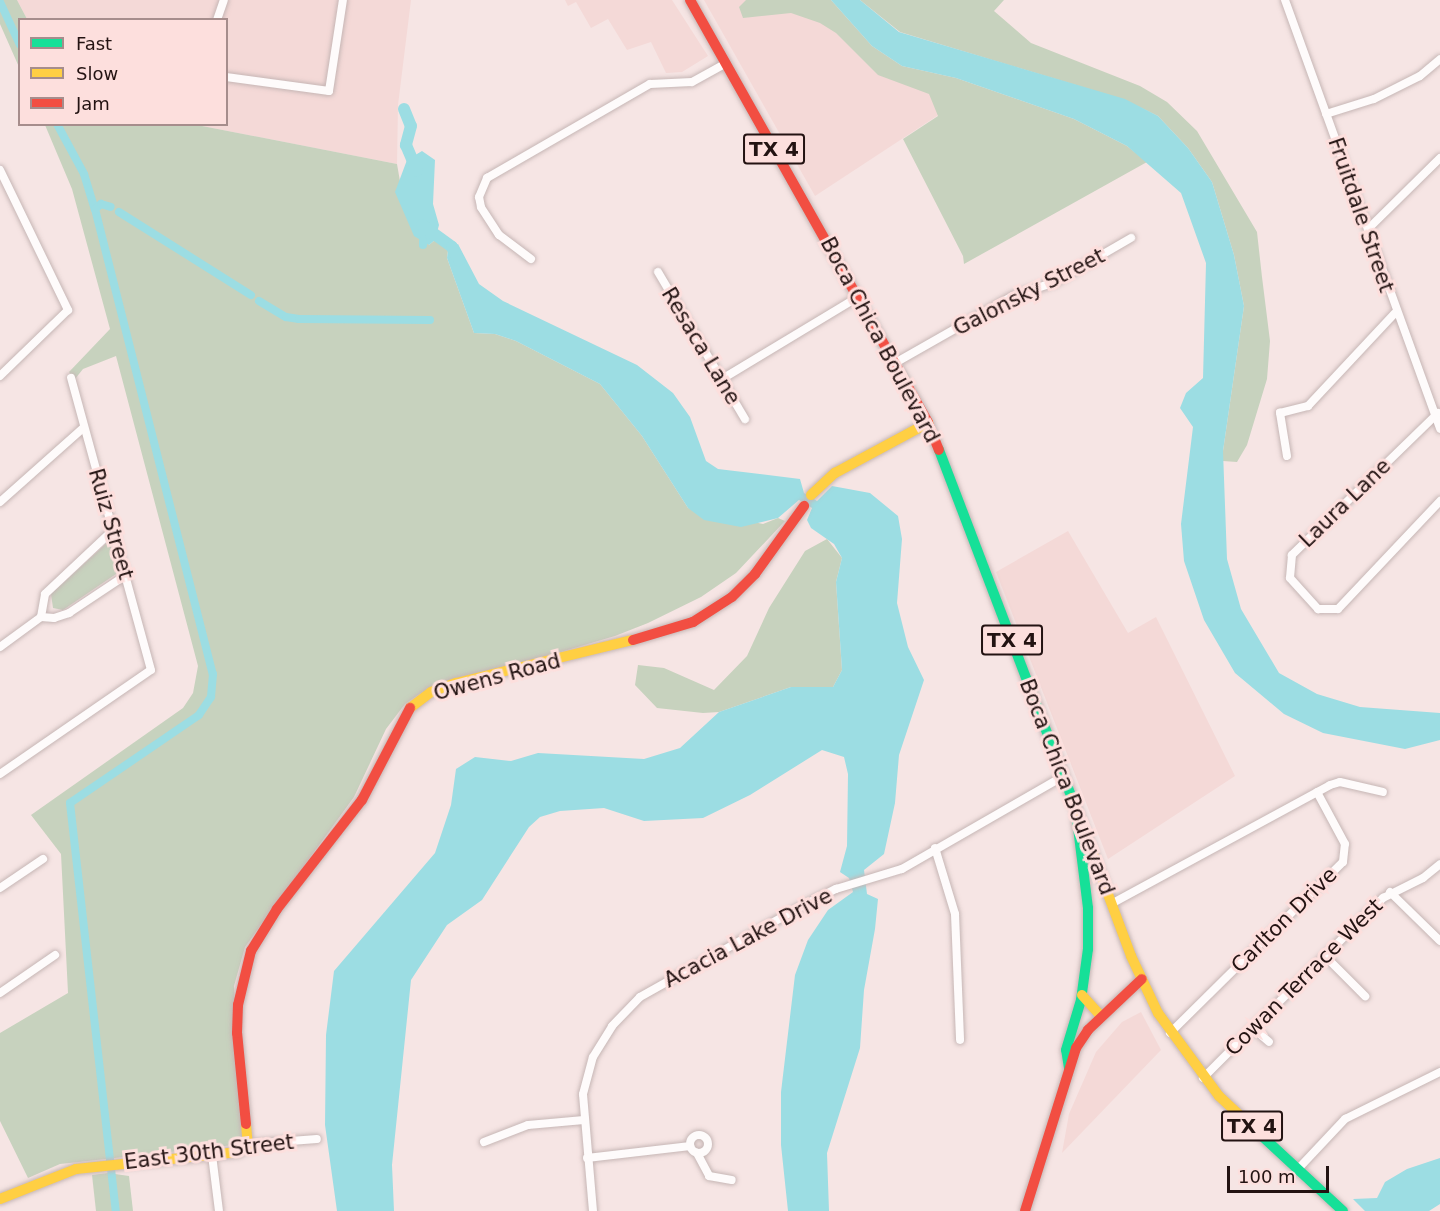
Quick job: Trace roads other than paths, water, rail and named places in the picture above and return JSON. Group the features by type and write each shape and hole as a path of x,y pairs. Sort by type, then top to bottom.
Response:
{"main road":[{"name":"Boca Chica Boulevard","path":"690,0 928,423 1111,904 1142,979 1170,1033 1203,1078 1343,1211"},
{"path":"811,495 845,467 928,423"},
{"name":"Owens Road","path":"251,1144 237,1033 238,1005 251,951 278,909 368,790 405,712 431,692 456,683 667,632 693,622 732,597 755,574 804,506"},
{"path":"1069,1068 1066,1050 1082,995 1088,908 1077,813"},
{"path":"1025,1211 1069,1068 1082,1039 1101,1017 1142,979"},
{"path":"1082,995 1101,1017"},
{"name":"East 30th Street","path":"0,1199 59,1173 132,1162 238,1152 251,1144"}],"street":[{"path":"218,18 224,0"},
{"path":"228,77 329,91 343,0"},
{"name":"Fruitdale Street","path":"1285,0 1368,229 1395,313 1438,413 1440,429"},
{"path":"1326,114 1374,99 1420,76 1440,59"},
{"path":"531,259 500,235 481,207 479,197 487,178 650,84 692,82 725,64"},
{"path":"1368,229 1440,158"},
{"path":"0,170 68,310 0,376"},
{"name":"Galonsky Street","path":"895,363 1013,296 1055,282 1131,238"},
{"name":"Resaca Lane","path":"658,272 745,419"},
{"path":"722,379 858,297"},
{"path":"1287,456 1280,413 1308,406 1395,313"},
{"name":"Ruiz Street","path":"0,774 151,670 71,378"},
{"name":"Laura Lane","path":"1438,413 1292,555 1290,578 1318,609 1338,609 1440,501"},
{"path":"0,502 83,428"},
{"path":"41,617 45,594 112,531"},
{"path":"0,647 41,617 54,618 69,613 126,574"},
{"name":"Acacia Lake Drive","path":"593,1211 584,1120 584,1094 593,1057 612,1026 640,997 836,889 902,869 1064,776"},
{"path":"1111,904 1317,792 1340,782 1383,792"},
{"name":"Carlton Drive","path":"1170,1033 1343,862 1345,844 1317,792"},
{"path":"935,848 956,914 960,1040"},
{"path":"0,888 43,859"},
{"name":"Cowan Terrace West","path":"1203,1078 1390,892 1423,878 1440,864"},
{"path":"1390,892 1440,941"},
{"path":"0,993 56,955"},
{"path":"1325,956 1365,996"},
{"path":"1253,1028 1269,1041"},
{"path":"1298,1169 1345,1119 1440,1072"},
{"path":"484,1142 528,1125 584,1120"},
{"path":"690,1146 695,1137 705,1137 706,1150 697,1153"},
{"name":"East 30th Street","path":"251,1144 317,1139"},
{"path":"587,1158 690,1146"},
{"path":"690,1146 697,1153 709,1176 732,1180"},
{"path":"212,1155 219,1211"}],"water":[{"path":"831,0 860,0 899,32 1125,99 1158,116 1188,148 1212,182 1234,255 1244,306 1223,451 1227,559 1241,609 1279,673 1317,694 1360,707 1440,713 1440,740 1405,749 1323,733 1284,714 1235,673 1204,620 1184,561 1181,524 1193,427 1180,408 1186,393 1203,378 1206,263 1181,193 1127,146 1074,119 956,78 902,66 872,46"},
{"path":"422,151 435,160 433,204 439,225 435,240 429,245 414,236 395,192 407,160"},
{"path":"458,244 479,284 503,301 637,365 673,393 690,417 706,461 718,469 800,479 804,493 817,501 832,486 870,493 898,516 902,539 897,603 908,647 924,680 899,755 895,803 884,854 864,870 867,894 878,899 875,929 864,990 860,1048 827,1153 829,1211 788,1211 781,1145 781,1092 795,975 808,940 828,910 853,892 849,878 840,872 847,846 848,774 844,757 822,750 750,795 703,818 644,821 604,808 560,811 540,817 529,827 482,900 447,925 411,980 392,1165 394,1211 337,1211 325,1125 326,1035 334,971 435,853 451,805 456,769 475,757 511,761 538,753 644,759 680,748 719,712 791,687 833,687 842,670 836,582 842,558 834,544 811,528 807,520 812,508 799,500 778,518 741,527 704,520 688,508 642,436 600,384 516,341 495,334 474,333 447,258 448,250"},
{"path":"1440,1158 1440,1204 1429,1211 1365,1211 1353,1199 1377,1198 1385,1182 1407,1169"}],"waterway":[{"path":"0,2 18,41"},
{"path":"404,109 411,126 406,145 417,171"},
{"path":"58,126 84,174 95,209 213,674 211,697 199,715 70,803 116,1211"},
{"path":"95,209 101,204 111,207"},
{"path":"119,212 251,295"},
{"path":"422,225 452,247 459,260"},
{"path":"259,301 286,317 299,319 430,320"}]}
